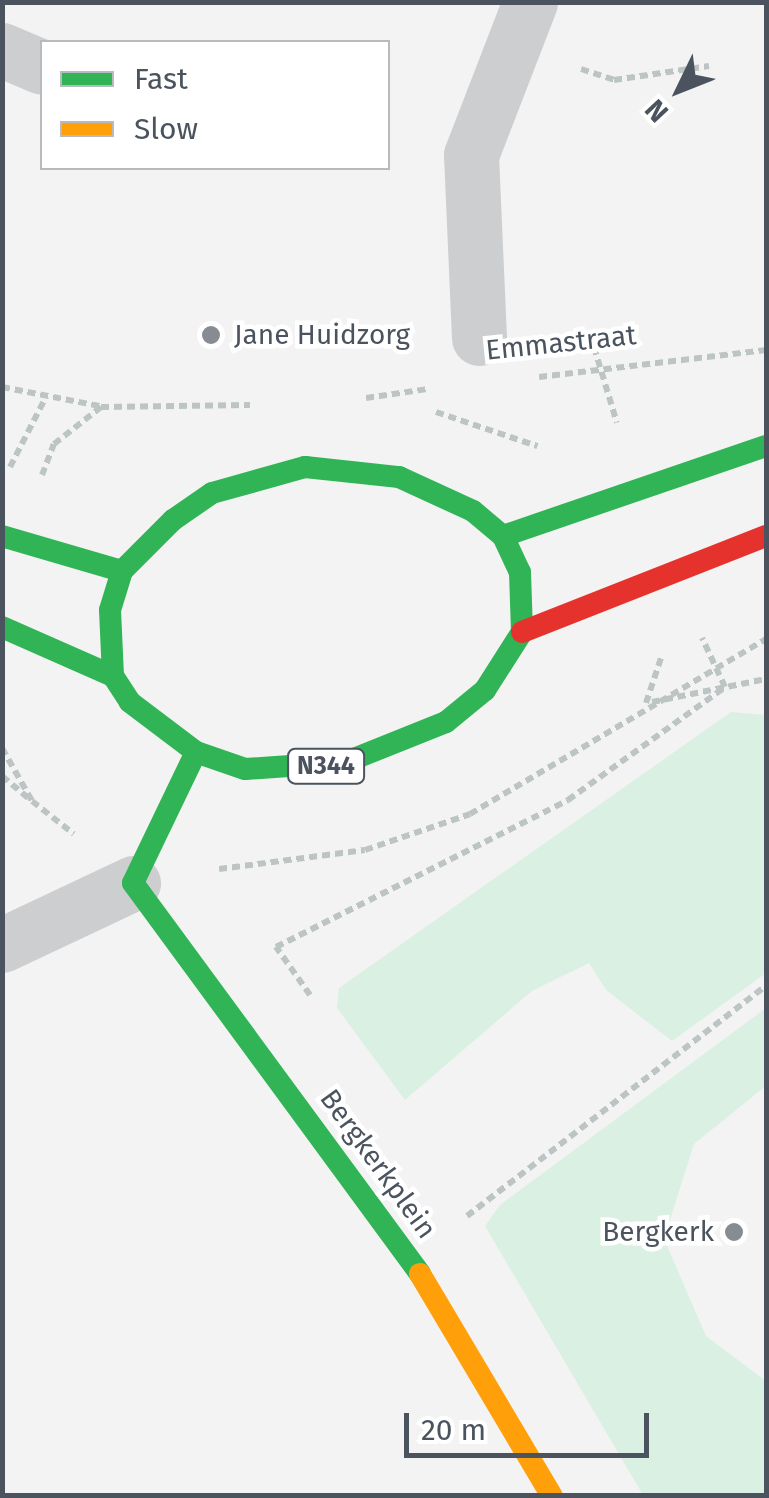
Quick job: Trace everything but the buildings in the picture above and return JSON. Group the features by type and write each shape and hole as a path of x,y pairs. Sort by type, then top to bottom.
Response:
{"main road":[{"path":"503,536 766,446"},
{"path":"113,676 110,610 122,571 212,494 305,467 400,476 447,494 503,536 520,572 522,632 766,536"},
{"path":"2,536 122,571"},
{"name":"N344","path":"2,627 113,676 150,722 196,752 274,772 386,750 485,690 522,632"},
{"path":"138,874 196,752"},
{"name":"Bergkerkplein","path":"138,874 410,1258 552,1496"}],"street":[{"path":"479,338 471,156 522,25"},
{"path":"2,50 40,66"},
{"path":"2,945 138,874"}],"path":[{"path":"522,25 614,80 709,66"},
{"name":"Emmastraat","path":"522,378 766,350"},
{"path":"2,387 101,407"},
{"path":"362,399 436,388"},
{"path":"2,481 46,398"},
{"path":"766,639 646,703 766,679"},
{"path":"2,748 32,801"},
{"path":"2,776 81,840 138,874"},
{"path":"476,1209 766,986"}],"green space":[{"path":"731,712 766,715 766,973 672,1041 606,990 589,963 532,991 405,1100 337,1008 339,988"},
{"path":"766,1008 766,1086 694,1144 664,1239 706,1336 766,1381 766,1495 643,1495 485,1226 500,1205"}],"traffic: fast":[{"path":"503,536 766,446"},
{"path":"305,467 399,477 473,511 503,536 520,572 522,632 485,690 446,722 346,762 245,769 196,752 130,702 113,676 110,610 122,571 173,520 212,493 305,467"},
{"path":"2,536 122,571"},
{"path":"2,627 113,676"},
{"path":"196,752 133,883 420,1274"}],"traffic: slow":[{"path":"420,1274 552,1496"}],"traffic: jam":[{"path":"522,632 766,536"}],"place":[{"name":"Jane Huidzorg","path":"211,335"},
{"name":"Bergkerk","path":"734,1232"}]}
